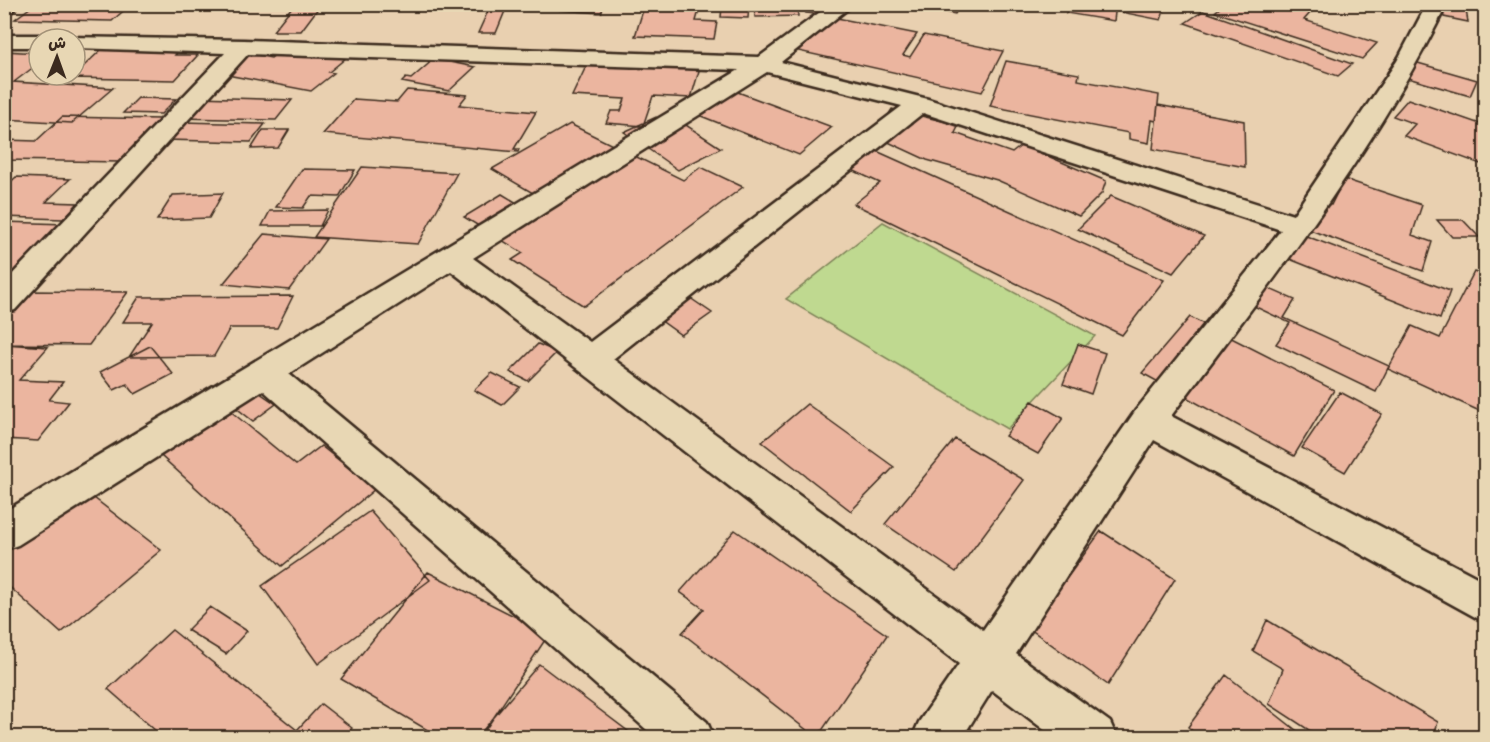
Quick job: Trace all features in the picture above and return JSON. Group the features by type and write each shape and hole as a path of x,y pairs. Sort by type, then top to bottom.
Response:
{"street":[{"path":"4,8 9,4"},
{"path":"935,738 1148,420 1299,226 1408,61 1437,4"},
{"path":"4,533 764,64 840,7"},
{"path":"4,41 27,41"},
{"path":"87,42 764,64 920,104 1299,226"},
{"path":"4,302 244,46"},
{"path":"592,358 920,104"},
{"path":"452,257 592,358 987,661 1094,738"},
{"path":"265,373 691,738"},
{"path":"1148,420 1485,604"}],"green space":[{"path":"883,222 1095,336 1007,429 786,299"}],"building":[{"path":"35,4 131,4 112,21 15,19"},
{"path":"563,4 605,4 601,13 560,10"},
{"path":"645,4 749,5 748,18 721,17 722,7 700,7 696,21 717,22 714,39 635,36"},
{"path":"754,4 797,4 798,16 755,17"},
{"path":"812,4 829,4 823,15 806,13"},
{"path":"907,4 961,4 955,14"},
{"path":"1067,4 1116,4 1114,21 1066,13"},
{"path":"1124,4 1153,4 1165,8 1161,20 1121,12"},
{"path":"1224,4 1318,4 1304,20 1377,43 1362,59 1215,12"},
{"path":"1442,4 1465,4 1468,22 1444,17"},
{"path":"292,7 319,7 301,31 273,31"},
{"path":"488,11 505,11 496,33 478,33"},
{"path":"1203,11 1352,64 1338,76 1185,23"},
{"path":"832,17 917,34 903,55 910,57 924,35 1003,51 982,92 785,48"},
{"path":"183,46 175,55 198,55 175,80 87,78 87,63 102,49"},
{"path":"286,48 346,58 329,72 334,73 311,91 222,74 251,54 271,58"},
{"path":"4,51 27,52 27,72 14,82 27,83 27,87 113,88 72,123 4,119"},
{"path":"1397,57 1477,80 1470,96 1387,72"},
{"path":"590,58 701,64 691,98 653,96 643,126 606,123 611,111 621,111 625,99 572,96"},
{"path":"434,59 475,67 449,91 402,82 406,78 411,79"},
{"path":"1006,61 1079,74 1078,80 1159,95 1156,121 1152,120 1149,143 1129,139 1129,133 990,106"},
{"path":"407,90 467,95 459,105 536,112 514,149 519,149 518,152 323,134 354,99 397,102"},
{"path":"735,91 832,127 799,155 701,116"},
{"path":"198,97 292,100 276,120 179,118"},
{"path":"138,98 176,99 161,114 123,113"},
{"path":"1408,99 1486,126 1486,166 1404,136 1415,124 1393,116"},
{"path":"1158,105 1244,121 1245,167 1153,149"},
{"path":"892,109 959,125 955,133 1012,153 1022,145 1106,181 1102,193 1079,216 997,180 927,160 875,136"},
{"path":"62,117 160,119 121,162 4,160 4,140 36,141"},
{"path":"656,117 675,130 686,125 721,148 678,170 624,132"},
{"path":"182,122 265,124 251,142 166,140"},
{"path":"570,124 683,180 701,167 743,187 584,306 512,260 523,253 464,217 502,194 517,203 533,193 492,169"},
{"path":"263,130 289,130 278,148 251,149"},
{"path":"872,149 1164,280 1122,335 854,204 880,183 848,168"},
{"path":"362,167 457,173 418,244 314,237"},
{"path":"302,169 355,170 339,197 311,196 303,208 276,207"},
{"path":"16,177 70,179 46,202 78,203 63,219 4,217 4,188"},
{"path":"1344,179 1422,205 1412,235 1432,242 1423,271 1310,230 1323,202 1331,205"},
{"path":"223,193 209,218 157,220 173,195"},
{"path":"1111,196 1204,236 1173,273 1078,229"},
{"path":"328,210 320,226 262,226 270,211"},
{"path":"1437,220 1463,220 1479,237 1452,237"},
{"path":"4,222 65,224 12,280 4,280"},
{"path":"1280,226 1450,291 1440,319 1282,256 1268,246"},
{"path":"264,234 326,239 289,290 223,284"},
{"path":"1474,272 1486,276 1486,414 1388,369 1412,326 1440,338"},
{"path":"1254,282 1295,300 1284,318 1389,366 1376,392 1276,344 1290,323 1241,300"},
{"path":"677,289 712,313 681,335 646,310"},
{"path":"27,291 128,292 89,345 4,344 4,317"},
{"path":"293,296 277,328 230,328 214,356 129,357 152,322 123,322 139,297"},
{"path":"1190,317 1334,390 1294,456 1142,373"},
{"path":"4,344 48,347 19,380 63,382 49,400 69,402 38,441 4,439"},
{"path":"538,344 557,352 528,381 510,372"},
{"path":"1078,344 1105,353 1091,394 1063,384"},
{"path":"150,346 173,374 135,394 127,384 114,390 100,372"},
{"path":"492,373 520,387 502,405 474,390"},
{"path":"247,384 276,404 253,421 225,399"},
{"path":"1340,392 1382,414 1345,472 1302,448"},
{"path":"217,400 296,465 321,446 375,489 282,566 150,446"},
{"path":"1032,401 1063,418 1038,454 1005,436"},
{"path":"807,404 894,467 851,511 762,442"},
{"path":"955,439 1024,480 956,572 885,524"},
{"path":"76,484 161,550 61,633 4,582 4,536"},
{"path":"370,511 430,580 318,664 262,586"},
{"path":"735,530 887,635 817,738 682,633 704,609 680,592"},
{"path":"1101,531 1175,579 1108,685 1030,629"},
{"path":"428,572 549,634 480,738 441,738 341,679"},
{"path":"210,607 247,631 226,654 187,630"},
{"path":"1267,620 1438,722 1433,738 1321,738 1269,704 1283,669 1253,651"},
{"path":"172,630 297,730 321,704 352,728 343,738 164,738 108,689"},
{"path":"539,664 637,738 478,736"},
{"path":"1226,675 1306,738 1200,738 1188,727"},
{"path":"960,718 981,738 943,738"}]}
